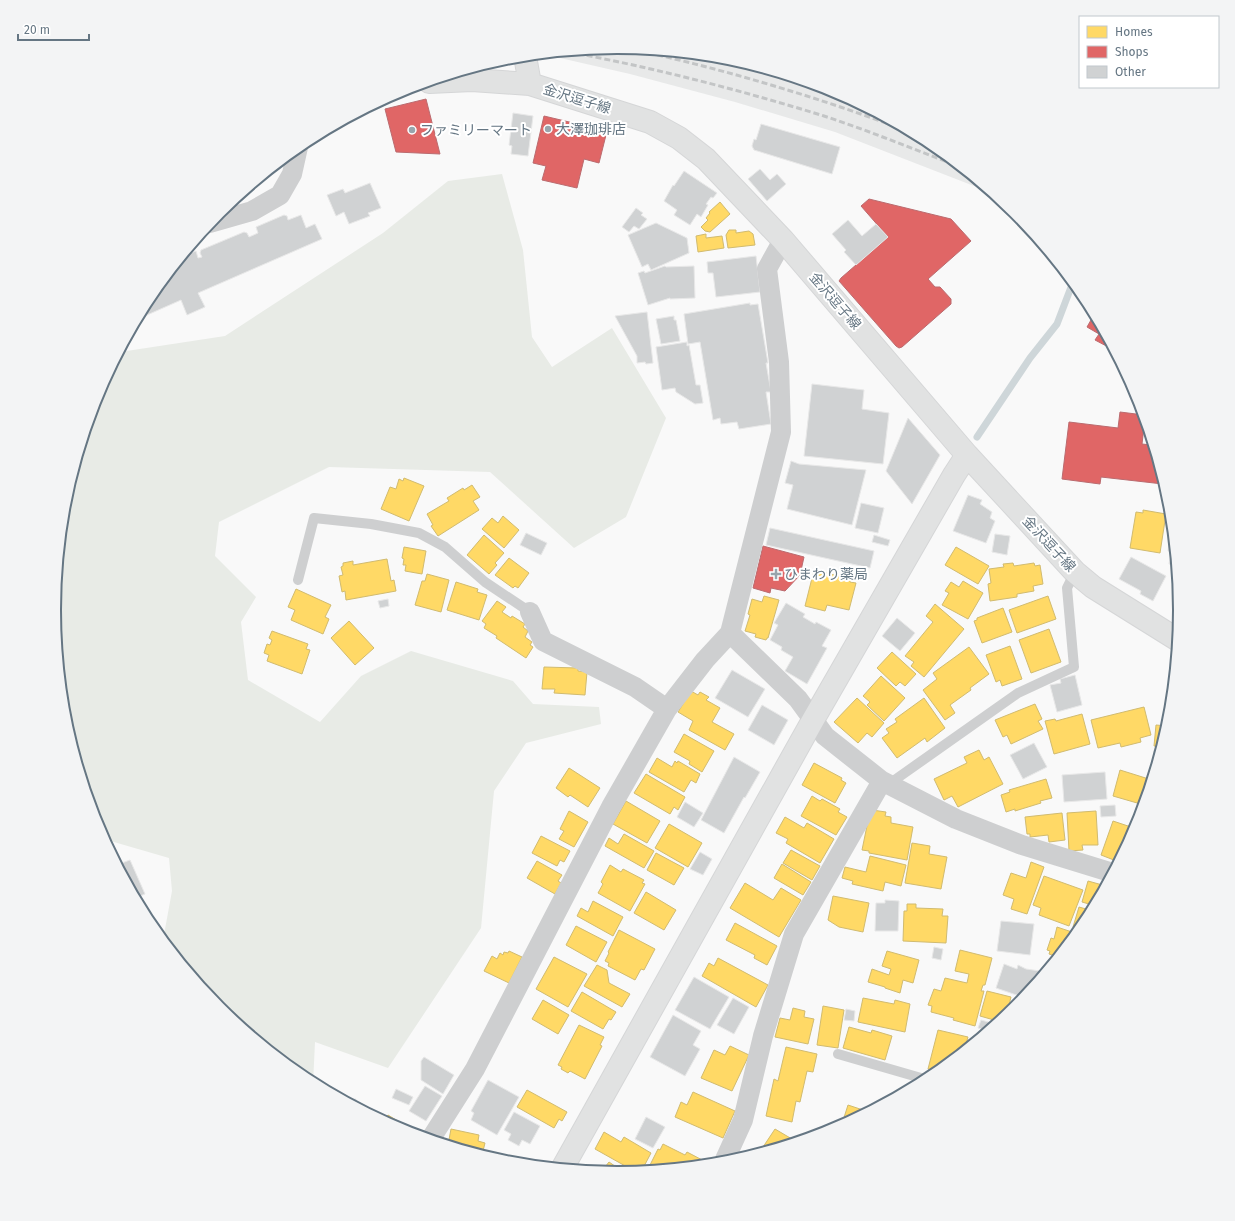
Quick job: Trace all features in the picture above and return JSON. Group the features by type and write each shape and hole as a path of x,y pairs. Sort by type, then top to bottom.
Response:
{"main road":[{"path":"526,62 530,84"},
{"name":"金沢逗子線","path":"448,81 472,80 530,84 650,122 679,138 706,158 783,240 967,455 1075,572 1093,587 1173,637"},
{"path":"564,1164 814,720 954,475 967,455"}],"street":[{"path":"221,220 252,211 280,195 292,174 296,157"},
{"path":"433,1135 475,1070 610,807 667,709 705,660 730,633 781,432 779,362 767,269 783,240"},
{"path":"530,612 543,641 635,687 667,709"},
{"path":"730,633 798,699 826,736 885,782 963,822 1022,844 1109,872"},
{"path":"727,1156 743,1120 763,1036 794,934 885,782"}],"lane":[{"path":"298,580 314,518 372,524 419,534 445,547 485,582 530,612"},
{"path":"885,782 1018,693 1074,667 1067,588 1075,572"},
{"path":"838,1054 920,1078"}],"shaded area":[{"path":"618,54 654,55 726,65 762,73 830,96 864,111 927,148 979,188 835,132 735,102 630,74 558,58"},
{"path":"502,174 523,250 532,337 552,367 612,328 666,418 626,517 574,548 490,472 329,467 219,522 215,556 256,597 241,622 248,680 320,722 361,676 411,651 513,681 533,704 599,707 601,724 526,743 494,791 481,928 388,1068 315,1042 313,1076 279,1052 224,1004 199,977 164,933 172,891 169,858 111,841 103,823 80,755 66,683 62,647 61,610 62,574 66,538 80,466 103,398 125,351 225,336 383,233 448,181"}],"building: Homes":[{"path":"720,202 730,214 710,232 705,231 701,227 708,220 706,218 710,213 709,212"},
{"path":"729,230 736,230 736,233 749,231 753,234 755,245 728,248 726,235"},
{"path":"706,234 706,238 722,236 724,248 698,252 696,236"},
{"path":"404,478 424,486 409,521 381,509 390,487 396,489 399,479 403,481"},
{"path":"472,485 480,497 473,501 479,510 438,536 431,526 433,525 427,514 449,501 447,498 463,488 464,490"},
{"path":"1143,510 1165,514 1160,553 1130,548 1136,512 1143,513"},
{"path":"503,516 519,530 504,548 482,529 492,518 498,523"},
{"path":"484,535 504,553 495,563 497,565 489,574 467,555"},
{"path":"404,547 426,551 422,574 405,571 406,565 403,565 404,559 402,558"},
{"path":"956,547 989,566 978,584 945,565"},
{"path":"509,558 529,573 518,588 515,586 513,588 495,575"},
{"path":"387,559 391,581 394,580 396,591 346,600 345,591 342,592 339,576 343,575 341,567 343,566 343,563 353,561 353,565"},
{"path":"1013,563 1014,566 1034,563 1035,566 1040,565 1043,584 1033,586 1034,591 1017,594 1017,597 990,601 988,584 991,583 989,569 1004,567 1003,564"},
{"path":"814,570 851,579 850,582 856,583 849,610 827,605 825,611 805,606"},
{"path":"427,574 449,580 441,612 415,605 422,581 425,581"},
{"path":"963,581 983,593 968,619 942,605 949,593 945,591 951,582 959,587"},
{"path":"456,582 478,589 477,592 487,595 479,620 447,610"},
{"path":"296,589 331,605 325,617 329,619 323,634 291,620 295,610 288,607"},
{"path":"764,596 779,600 768,638 766,640 755,637 756,634 745,631 750,615 748,614 752,599 762,602"},
{"path":"1048,596 1056,619 1017,633 1009,610"},
{"path":"497,601 506,607 502,612 525,624 523,627 528,631 525,637 532,642 530,645 533,647 526,658 484,628 486,624 482,621"},
{"path":"935,604 964,629 924,677 911,666 914,662 905,656 933,622 926,616"},
{"path":"1003,608 1012,632 982,643 974,621 977,620 977,618"},
{"path":"349,621 374,648 355,665 331,638"},
{"path":"1049,629 1061,662 1031,673 1019,640"},
{"path":"272,631 308,644 306,649 310,650 302,674 267,661 269,655 264,653 267,644 270,645 272,640 269,638"},
{"path":"1010,646 1022,679 1002,686 1000,680 996,682 986,655"},
{"path":"969,647 989,674 970,688 971,690 950,705 955,713 945,720 923,690 937,679 933,673"},
{"path":"892,652 916,674 905,686 900,682 896,686 877,668"},
{"path":"544,667 578,668 578,671 587,672 585,695 554,693 555,689 542,689"},
{"path":"881,676 905,698 884,721 867,705 870,702 863,696"},
{"path":"691,691 698,695 700,692 709,697 706,700 720,708 712,722 734,734 725,750 689,730 693,721 678,712"},
{"path":"857,698 884,723 872,737 867,733 858,743 834,722"},
{"path":"924,698 945,728 927,742 925,738 897,758 882,738 889,733 886,729 897,722 895,719"},
{"path":"1035,704 1042,719 1038,721 1043,729 1011,744 1007,735 1003,737 995,720"},
{"path":"1144,707 1151,735 1140,738 1141,742 1121,747 1120,743 1098,748 1091,720"},
{"path":"1082,714 1090,744 1054,754 1045,721 1055,719 1056,721"},
{"path":"1156,725 1162,725 1157,746 1154,746"},
{"path":"684,734 714,751 702,772 689,764 690,761 674,752"},
{"path":"979,750 984,760 989,757 1003,784 958,807 952,796 944,800 934,779 967,763 964,757"},
{"path":"657,758 672,767 675,761 677,763 678,761 700,774 696,783 691,780 684,792 649,772"},
{"path":"814,763 842,778 841,780 846,783 835,803 802,785"},
{"path":"569,768 600,788 588,807 570,795 568,797 556,788"},
{"path":"1120,770 1147,779 1139,804 1113,796"},
{"path":"646,774 685,797 678,810 674,807 670,814 634,793"},
{"path":"1046,779 1052,798 1015,811 1015,809 1006,812 1001,795 1010,792 1009,790"},
{"path":"812,796 820,801 822,799 840,809 838,812 847,817 836,835 801,816"},
{"path":"626,801 660,821 647,843 613,824"},
{"path":"872,810 886,812 885,816 891,817 891,823 913,827 907,860 869,853 869,851 862,850 869,816"},
{"path":"569,811 588,822 574,847 559,839 564,831 560,829"},
{"path":"1096,811 1098,845 1082,845 1083,850 1069,851 1067,813"},
{"path":"1062,813 1065,840 1049,842 1048,835 1030,837 1030,834 1027,834 1025,817"},
{"path":"785,817 804,828 807,823 834,839 820,863 786,843 788,839 776,833"},
{"path":"1113,821 1130,827 1115,860 1101,855"},
{"path":"669,824 702,843 688,867 655,848"},
{"path":"624,834 654,851 644,868 605,846 609,838 618,844"},
{"path":"541,836 570,851 564,862 560,860 557,866 532,853"},
{"path":"912,843 930,846 929,854 947,857 941,889 905,883"},
{"path":"791,850 820,866 812,880 783,863"},
{"path":"656,853 684,868 674,885 647,870"},
{"path":"870,856 906,865 901,886 885,882 883,891 852,884 853,881 842,878 845,867 866,872"},
{"path":"537,861 562,875 558,881 561,883 555,894 527,878"},
{"path":"1031,862 1044,867 1027,914 1011,909 1014,899 1003,895 1011,873 1026,878"},
{"path":"782,864 811,882 803,895 774,878"},
{"path":"610,865 621,872 623,869 644,880 642,883 645,884 630,911 598,893 603,884 601,882"},
{"path":"1044,876 1083,890 1069,926 1039,915 1041,908 1033,905"},
{"path":"1088,881 1101,885 1090,904 1082,902"},
{"path":"745,883 773,900 781,888 801,900 779,937 730,908"},
{"path":"646,892 676,910 664,930 634,913"},
{"path":"833,896 869,903 863,932 839,927 828,920"},
{"path":"593,901 623,917 613,936 577,916 581,908 588,912"},
{"path":"907,904 916,904 916,908 943,909 942,916 948,916 946,943 903,941 904,911 907,911"},
{"path":"1079,907 1087,909 1075,927 1073,927"},
{"path":"735,923 777,946 767,965 754,958 755,955 726,940"},
{"path":"576,926 607,942 596,962 566,945"},
{"path":"1057,927 1071,932 1054,955 1049,954 1050,951 1047,950 1051,938 1054,939"},
{"path":"619,930 655,949 644,970 641,969 635,980 608,966 609,963 605,961"},
{"path":"960,950 992,958 985,985 983,985 981,991 984,991 975,1026 953,1020 954,1018 931,1012 932,1006 928,1005 934,989 941,991 945,978 967,983 969,974 955,971"},
{"path":"509,951 522,957 509,983 484,971 492,956 497,959 500,953 503,955 504,952 508,953"},
{"path":"887,951 919,960 913,983 903,980 900,993 868,982 872,969 889,975 891,969 882,966"},
{"path":"554,957 587,974 568,1007 536,989"},
{"path":"718,958 768,985 756,1007 702,976 709,963 714,966"},
{"path":"597,965 607,970 609,983 630,994 622,1007 584,986"},
{"path":"987,991 1011,997 1009,1006 994,1020 980,1016"},
{"path":"582,992 616,1012 611,1020 609,1019 603,1029 571,1011"},
{"path":"863,998 894,1004 895,1000 910,1004 905,1032 858,1022"},
{"path":"543,1000 569,1015 558,1034 532,1019"},
{"path":"823,1006 844,1010 838,1048 817,1045"},
{"path":"793,1008 805,1011 804,1017 814,1019 808,1044 775,1037 780,1018 790,1020"},
{"path":"579,1025 604,1037 600,1045 602,1046 585,1079 570,1071 568,1073 561,1069 562,1067 558,1065"},
{"path":"849,1027 871,1033 872,1030 892,1036 885,1060 843,1048"},
{"path":"938,1030 968,1037 966,1044 956,1052 931,1070 928,1069"},
{"path":"730,1046 749,1055 732,1091 701,1078 714,1050 725,1055"},
{"path":"786,1047 817,1054 813,1072 807,1071 800,1102 796,1101 792,1122 766,1116 774,1079 778,1081"},
{"path":"527,1090 567,1112 562,1121 559,1119 554,1128 517,1107"},
{"path":"693,1092 735,1111 723,1138 675,1117 681,1102 687,1105"},
{"path":"848,1105 864,1110 844,1119"},
{"path":"388,1115 401,1123 401,1123 387,1117"},
{"path":"451,1129 479,1135 478,1141 485,1143 483,1150 449,1140"},
{"path":"775,1129 791,1139 762,1148"},
{"path":"604,1132 621,1142 624,1137 651,1153 644,1166 627,1167 595,1149"},
{"path":"663,1144 685,1155 687,1152 702,1160 649,1166 658,1149 660,1150"},
{"path":"609,1162 616,1167 605,1167"}],"building: Shops":[{"name":"ファミリーマート","path":"426,99 440,154 396,152 385,109"},
{"path":"544,116 607,131 599,163 584,159 577,188 542,180 546,166 533,163"},
{"path":"869,199 951,219 971,241 928,279 935,287 940,287 951,299 951,304 899,348 839,281 888,237 861,206"},
{"path":"1091,319 1107,346 1095,340 1099,334 1087,327"},
{"path":"1120,412 1138,414 1144,431 1142,444 1148,445 1159,484 1101,477 1100,484 1062,479 1069,422 1118,428"},
{"path":"763,546 804,557 800,575 785,591 771,588 770,593 753,588"}],"building: Other":[{"path":"513,113 533,116 528,156 511,154 512,146 509,145"},
{"path":"761,124 840,147 832,174 754,150 752,146 754,139 756,140"},
{"path":"760,169 770,180 777,174 786,184 767,201 748,179"},
{"path":"684,171 717,193 713,198 711,197 706,204 708,205 701,217 697,214 690,225 674,215 677,210 664,201 673,185 674,186"},
{"path":"370,183 381,208 368,213 370,216 349,224 344,212 336,216 327,195 343,189 345,193"},
{"path":"636,208 643,213 641,215 647,219 639,229 634,226 629,232 622,227"},
{"path":"284,215 287,216 288,220 301,215 306,228 315,224 322,239 198,293 205,307 187,315 181,300 146,315 176,272 192,253 196,251 198,258 202,257 200,253 201,250 244,232 247,233 249,237 258,233 256,227"},
{"path":"848,220 862,236 876,224 888,237 856,265 844,252 846,250 832,234"},
{"path":"656,223 687,238 689,253 651,270 648,264 642,267 628,235"},
{"path":"756,256 760,292 716,297 713,273 708,273 707,262"},
{"path":"665,266 694,266 695,298 670,298 648,305 638,273 644,271 645,273"},
{"path":"750,303 750,305 758,304 768,363 766,363 771,392 766,392 771,424 739,429 737,422 721,424 720,418 713,420 700,342 688,344 684,314"},
{"path":"647,312 653,363 646,364 645,362 637,363 637,356 615,316"},
{"path":"674,316 680,341 661,344 656,319"},
{"path":"687,342 687,346 689,345 696,385 700,385 703,403 695,404 676,392 675,388 662,390 656,347"},
{"path":"812,384 864,390 862,409 889,413 883,464 804,456"},
{"path":"908,418 940,455 912,504 886,471"},
{"path":"791,461 799,464 866,470 852,525 787,509 793,485 785,483"},
{"path":"968,495 982,500 980,504 992,512 990,518 995,521 986,543 953,531"},
{"path":"861,503 884,508 878,533 855,528"},
{"path":"770,528 874,551 870,568 766,545"},
{"path":"526,533 547,543 541,555 520,545"},
{"path":"995,534 1010,536 1007,555 992,552"},
{"path":"874,535 890,540 888,546 872,542"},
{"path":"1169,541 1170,551 1168,551"},
{"path":"1171,553 1172,564 1169,564"},
{"path":"1131,557 1166,576 1153,601 1140,594 1141,591 1119,579"},
{"path":"388,599 389,606 380,608 378,601"},
{"path":"786,603 805,614 803,617 815,624 816,622 831,630 822,646 827,648 807,684 785,671 793,657 781,650 782,647 770,640 778,625 774,623"},
{"path":"897,618 915,633 900,651 882,636"},
{"path":"732,670 765,689 748,717 715,698"},
{"path":"1075,675 1082,705 1057,712 1050,685 1061,683 1060,679"},
{"path":"762,705 788,720 774,745 748,730"},
{"path":"1034,743 1047,767 1023,779 1010,755"},
{"path":"1154,750 1156,750 1154,759"},
{"path":"734,757 760,772 724,833 701,820"},
{"path":"1105,772 1107,799 1064,802 1062,775"},
{"path":"685,802 703,813 694,827 677,817"},
{"path":"1115,805 1116,816 1101,817 1100,806"},
{"path":"700,852 712,859 703,875 690,869"},
{"path":"130,860 145,894 140,896 121,863"},
{"path":"885,900 899,901 898,931 875,931 876,903 885,903"},
{"path":"1001,921 1034,924 1030,955 997,951"},
{"path":"934,947 943,949 941,960 932,958"},
{"path":"1004,964 1017,969 1018,965 1026,969 1041,971 1019,996 996,988"},
{"path":"694,977 729,997 710,1029 675,1010"},
{"path":"733,998 749,1007 734,1034 717,1025"},
{"path":"846,1009 855,1011 854,1021 844,1020"},
{"path":"673,1015 701,1031 693,1045 700,1049 685,1076 650,1057"},
{"path":"981,1020 991,1023 983,1029 978,1028"},
{"path":"424,1057 454,1075 443,1094 421,1080 421,1061"},
{"path":"488,1080 519,1097 497,1135 471,1120 474,1113 471,1111"},
{"path":"425,1086 442,1096 426,1121 409,1111"},
{"path":"396,1089 413,1097 409,1105 392,1098"},
{"path":"514,1112 540,1126 530,1144 522,1140 519,1146 508,1140 511,1134 504,1130"},
{"path":"646,1117 665,1127 653,1148 635,1139"}],"waterway":[{"path":"977,437 1030,358 1057,324 1071,288"}],"railway":[{"path":"584,55 665,72 792,106 858,128 945,161"},
{"path":"663,56 769,84 885,123"}],"place":[{"name":"大澤珈琲店","path":"548,129"},
{"name":"ファミリーマート","path":"412,130"},
{"name":"ひまわり薬局","path":"776,574"}]}
